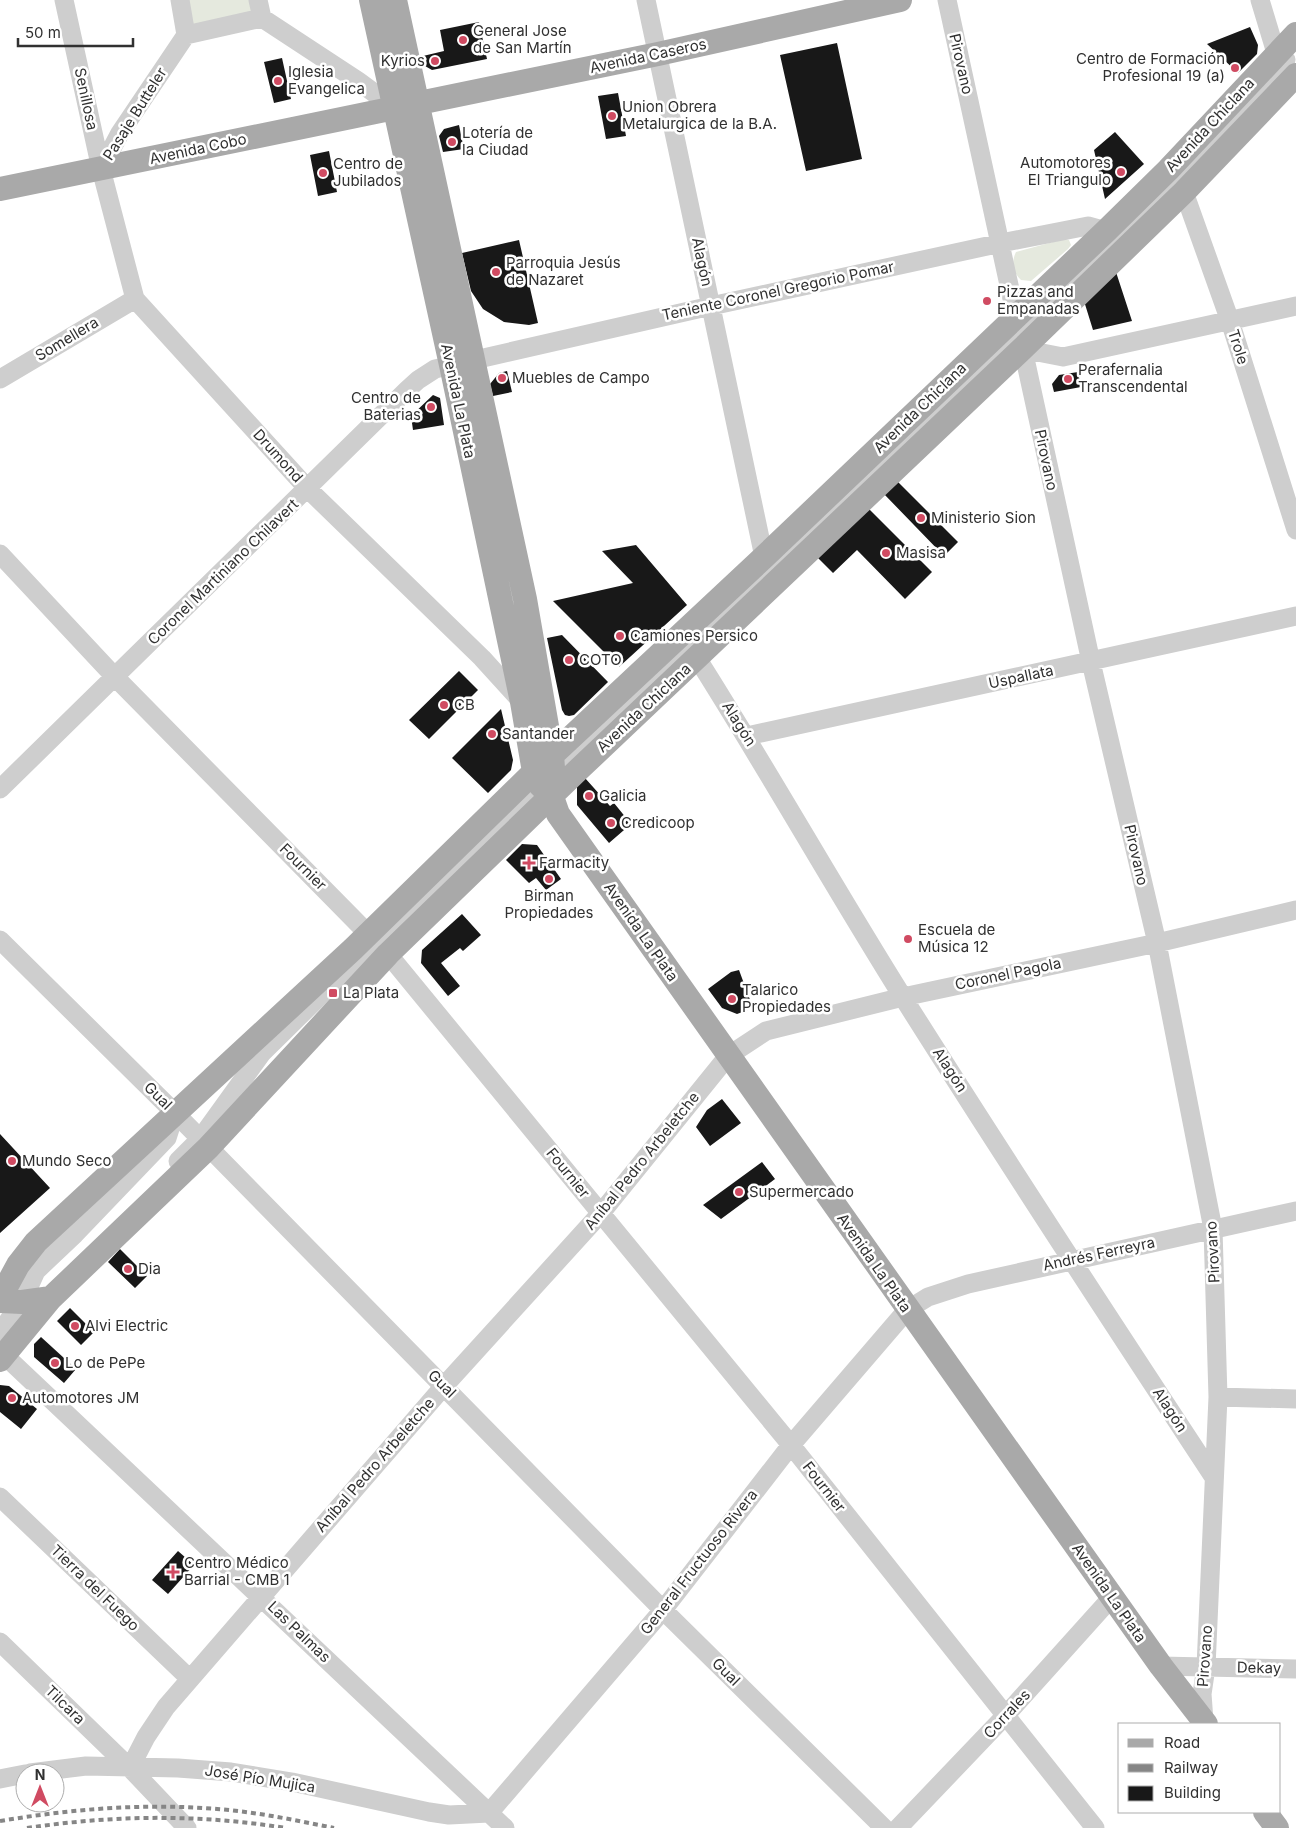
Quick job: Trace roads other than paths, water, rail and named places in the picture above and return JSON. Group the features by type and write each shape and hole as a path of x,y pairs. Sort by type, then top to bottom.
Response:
{"main road":[{"name":"Avenida La Plata","path":"370,0 396,109 522,702 558,814 907,1310 1161,1666 1205,1723"},
{"name":"Avenida La Plata","path":"396,0 526,599 546,777"},
{"name":"Avenida Caseros","path":"396,109 658,54 900,0"},
{"name":"Avenida Chiclana","path":"546,777 764,557 1019,333 1106,231 1176,182 1286,51 1296,34"},
{"name":"Avenida Chiclana","path":"546,777 577,771 697,658 1019,333 1176,182 1296,75"},
{"name":"Avenida Cobo","path":"0,190 396,109"},
{"path":"1,1344 51,1298 204,1143 378,943 546,777"},
{"path":"51,1298 7,1300 18,1265 36,1242 175,1113 378,943"},
{"path":"1267,1813 1277,1828"}],"street":[{"name":"Senillosa","path":"64,0 101,169"},
{"path":"180,0 186,35 260,9 396,109"},
{"name":"Alagón","path":"646,0 764,557"},
{"name":"Pirovano","path":"948,0 1090,662 1157,942 1214,1229 1218,1398 1206,1667 1202,1694 1205,1723"},
{"path":"1260,0 1286,51"},
{"name":"Pasaje Butteler","path":"101,169 120,133 186,35"},
{"name":"Drumond","path":"101,169 135,299 308,489 482,658 522,702"},
{"name":"Trole","path":"1176,182 1230,321 1296,530"},
{"name":"Teniente Coronel Gregorio Pomar","path":"451,365 1001,243 1088,226 1106,231"},
{"name":"Somellera","path":"0,379 135,299"},
{"path":"546,777 585,747 1019,333 1063,357 1296,306"},
{"name":"Coronel Martiniano Chilavert","path":"0,789 418,380 435,369 451,365"},
{"name":"Fournier","path":"0,554 115,677 378,943 791,1445 1095,1828"},
{"name":"Uspallata","path":"747,736 1296,616"},
{"name":"Alagón","path":"697,658 747,736 902,997 1070,1260 1214,1476"},
{"name":"Coronel Pagola","path":"728,1056 766,1031 902,997 1296,910"},
{"name":"Gual","path":"0,940 175,1113 663,1610 884,1828"},
{"name":"Aníbal Pedro Arbeletche","path":"130,1768 146,1737 166,1707 444,1386 601,1213 728,1056"},
{"path":"1,1344 7,1300 57,1281 204,1143"},
{"name":"Andrés Ferreyra","path":"907,1310 928,1297 968,1284 1296,1211"},
{"name":"General Fructuoso Rivera","path":"489,1813 663,1610 791,1445 907,1310"},
{"path":"0,1326 1,1344"},
{"name":"Las Palmas","path":"1,1344 261,1596 505,1828"},
{"path":"1218,1398 1296,1399"},
{"name":"Tierra del Fuego","path":"0,1497 190,1679"},
{"name":"Corrales","path":"898,1828 1005,1716 1112,1597"},
{"name":"Tilcara","path":"0,1642 130,1768 187,1828"},
{"name":"Dekay","path":"1161,1666 1296,1669"},
{"name":"José Pío Mujica","path":"65,1769 86,1766 178,1768 231,1772 292,1782 429,1812 449,1814 489,1813"},
{"path":"0,1779 15,1776"}],"railway":[{"path":"0,1821 108,1808 190,1807 246,1812 334,1828"},
{"path":"27,1828 92,1821 156,1818 221,1820 286,1828"}],"place":[{"name":"General Jose de San Martín","path":"463,40"},
{"name":"Kyrios","path":"435,61"},
{"name":"Centro de Formación Profesional 19 (a)","path":"1235,68"},
{"name":"Iglesia Evangelica","path":"278,81"},
{"name":"Union Obrera Metalurgica de la B.A.","path":"612,116"},
{"name":"Lotería de la Ciudad","path":"452,142"},
{"name":"Automotores El Triangulo","path":"1121,172"},
{"name":"Centro de Jubilados","path":"323,173"},
{"name":"Parroquia Jesús de Nazaret","path":"496,272"},
{"name":"Pizzas and Empanadas","path":"987,301"},
{"name":"Muebles de Campo","path":"502,378"},
{"name":"Perafernalia Transcendental","path":"1068,379"},
{"name":"Centro de Baterias","path":"431,407"},
{"name":"Ministerio Sion","path":"921,518"},
{"name":"Masisa","path":"886,553"},
{"name":"Camiones Persico","path":"620,636"},
{"name":"COTO","path":"569,660"},
{"name":"CB","path":"444,705"},
{"name":"Santander","path":"492,734"},
{"name":"Galicia","path":"589,796"},
{"name":"Credicoop","path":"611,823"},
{"name":"Farmacity","path":"529,863"},
{"name":"Birman Propiedades","path":"549,879"},
{"name":"Escuela de Música 12","path":"908,939"},
{"name":"La Plata","path":"333,993"},
{"name":"Talarico Propiedades","path":"732,999"},
{"name":"Mundo Seco","path":"12,1161"},
{"name":"Supermercado","path":"739,1192"},
{"name":"Dia","path":"128,1269"},
{"name":"Alvi Electric","path":"75,1326"},
{"name":"Lo de PePe","path":"55,1363"},
{"name":"Automotores JM","path":"12,1398"},
{"name":"Centro Médico Barrial - CMB 1","path":"173,1572"}]}
